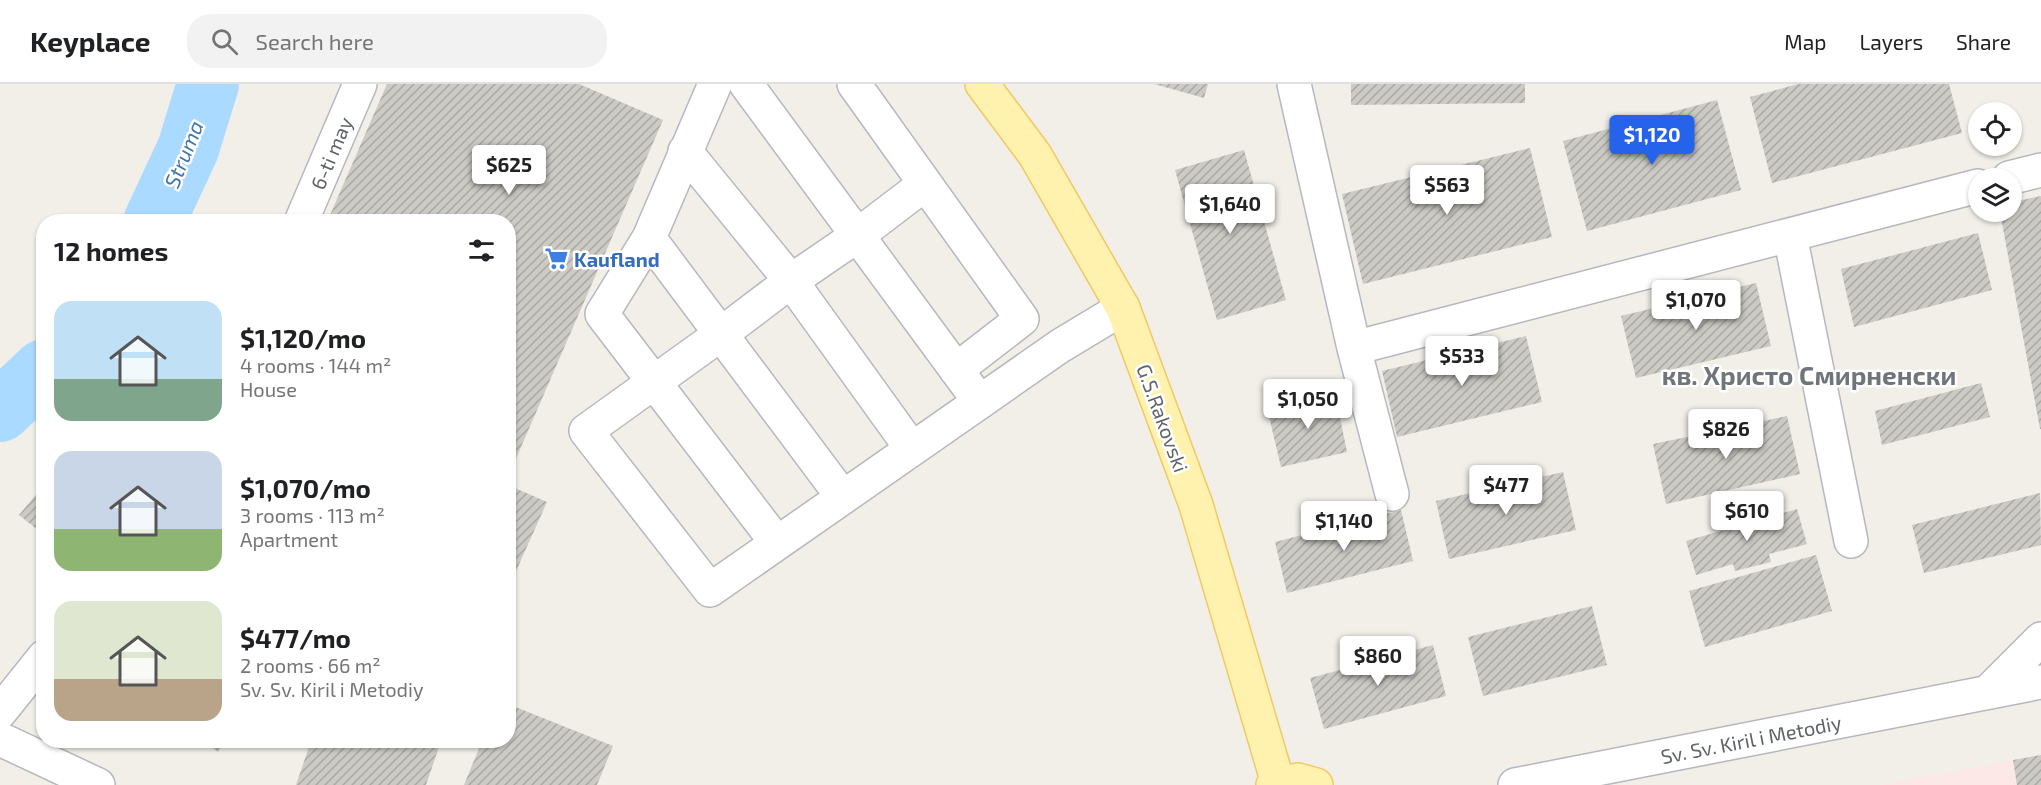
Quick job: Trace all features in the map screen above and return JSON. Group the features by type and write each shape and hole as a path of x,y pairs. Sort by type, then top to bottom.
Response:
{"main road":[{"name":"G.S.Rakovski","path":"982,84 1035,155 1123,308 1196,505 1276,784"},
{"path":"1276,784 1298,780 1316,785"}],"street":[{"name":"6-ti may","path":"304,214 360,84"},
{"path":"715,84 649,238 602,314 777,543"},
{"path":"746,84 980,402"},
{"path":"854,84 1022,319 956,370"},
{"path":"1294,84 1354,348 1392,494"},
{"path":"685,151 791,281 912,449"},
{"path":"2022,175 2041,170"},
{"path":"925,184 586,431 710,590 1060,346 1123,308"},
{"path":"1354,348 1968,189"},
{"path":"1790,235 1851,541"},
{"path":"649,238 842,496"},
{"path":"1988,692 2041,639"},
{"path":"0,712 36,667"},
{"name":"Sv. Sv. Kiril i Metodiy","path":"1515,785 2040,681"},
{"path":"0,739 94,784"}],"shaded area":[{"path":"2041,755 2041,785 1882,785 2013,760"}],"building":[{"name":"Kaufland","path":"387,84 579,84 663,120 516,459 516,214 330,214"},
{"path":"1154,84 1208,84 1204,98"},
{"path":"1351,84 1525,84 1525,103 1351,105"},
{"path":"1798,84 1949,84 1962,133 1772,183 1750,97"},
{"path":"1717,100 1741,190 1587,231 1563,141"},
{"path":"1530,148 1552,237 1363,284 1342,194"},
{"path":"1244,150 1286,300 1217,320 1175,170"},
{"path":"2041,196 2041,429 2002,222 2022,222 2022,200"},
{"path":"1978,233 1992,290 1854,327 1841,269"},
{"path":"1756,283 1771,346 1636,378 1621,316"},
{"path":"1526,336 1542,402 1397,437 1382,371"},
{"path":"1981,383 1990,417 1882,445 1875,411"},
{"path":"1335,392 1347,452 1281,467 1267,408"},
{"path":"1787,416 1800,474 1666,504 1653,444"},
{"path":"1563,472 1576,530 1449,559 1436,501"},
{"path":"516,488 547,502 516,571"},
{"path":"2040,493 2041,545 1924,573 1912,525"},
{"path":"36,495 36,529 19,515"},
{"path":"1797,509 1807,544 1769,554 1771,562 1735,571 1733,564 1696,575 1686,541 1724,530 1722,522 1757,512 1759,520"},
{"path":"1401,510 1413,561 1287,593 1275,542"},
{"path":"1816,555 1832,611 1705,647 1689,591"},
{"path":"1592,606 1607,665 1483,696 1468,637"},
{"path":"1433,645 1446,696 1324,729 1310,678"},
{"path":"516,707 613,746 597,785 464,785 479,748 516,748"},
{"path":"309,748 439,748 426,785 296,785"},
{"path":"2041,755 2041,785 2017,785 2013,760"}],"waterway":[{"name":"Struma","path":"158,214 188,149 208,84"},
{"name":"Struma","path":"0,411 36,377"}],"place":[{"name":"Kaufland","path":"556,259"}],"district":[{"name":"кв. Христо Смирненски","path":"1809,374"}]}
